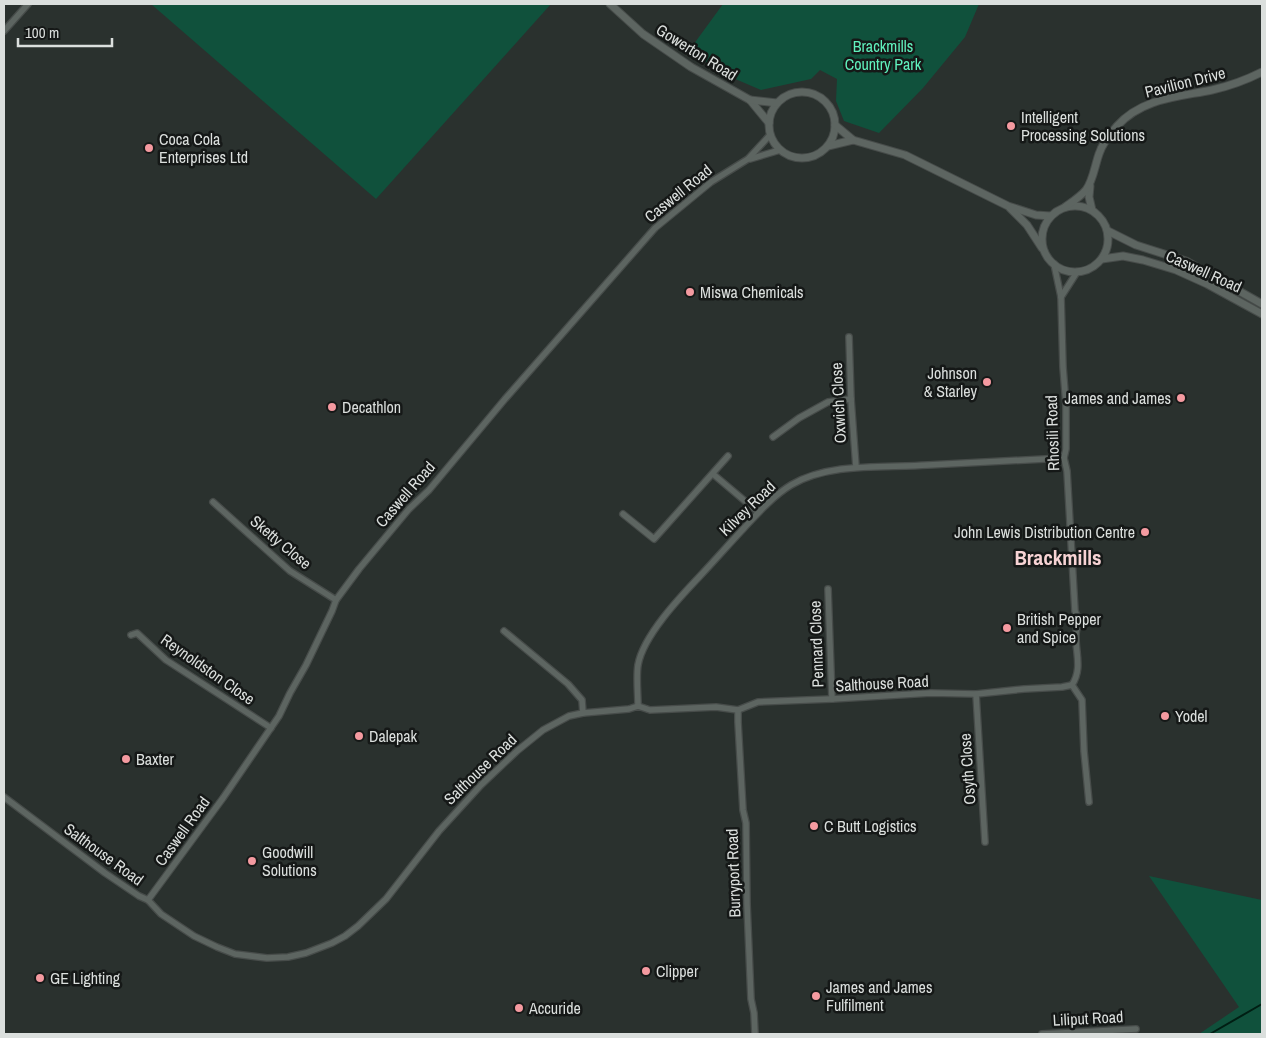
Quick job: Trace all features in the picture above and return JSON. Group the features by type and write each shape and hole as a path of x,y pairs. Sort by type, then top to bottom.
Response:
{"street":[{"path":"4,32 28,4"},
{"name":"Gowerton Road","path":"610,4 643,34 691,67 750,100 769,123"},
{"name":"Pavilion Drive","path":"1065,207 1087,189 1104,143 1118,124 1128,116 1160,99 1212,90 1240,82 1262,72"},
{"path":"797,92 808,92 822,98 829,106 834,115 835,125 833,136 828,146 820,153 800,158 789,156 780,150 770,135 769,123 771,112 786,96 797,92"},
{"name":"Gowerton Road","path":"750,100 778,103"},
{"path":"835,125 853,140 905,155 1008,206 1036,215 1051,216"},
{"name":"Caswell Road","path":"148,900 223,798 279,716 306,665 336,600 359,569 654,228 711,182 748,159 770,135"},
{"path":"828,146 853,140"},
{"name":"Caswell Road","path":"748,159 780,150"},
{"name":"Pavilion Drive","path":"1091,178 1089,197 1092,210"},
{"path":"1008,206 1027,225 1045,252 1054,264 1068,271 1077,272 1095,266 1107,250 1108,231 1102,219 1092,210 1083,207 1065,207 1051,216 1046,224 1043,233 1045,252"},
{"name":"Caswell Road","path":"1108,231 1136,245 1186,261 1262,304"},
{"name":"Caswell Road","path":"1102,259 1124,256 1176,270 1207,284 1262,314"},
{"name":"Rhosili Road","path":"1054,264 1061,297 1066,405 1066,449 1064,458 1067,471 1076,611 1079,620 1076,633 1078,669 1077,678 1072,685"},
{"path":"1061,297 1077,272"},
{"name":"Oxwich Close","path":"848,336 856,468"},
{"path":"773,437 799,418 828,402 851,399"},
{"path":"623,514 654,539 728,456"},
{"name":"Kilvey Road","path":"638,706 638,665 643,650 661,621 758,512 792,484 818,474 856,468 1064,458"},
{"path":"713,474 758,512"},
{"name":"Sketty Close","path":"213,502 290,571 336,600"},
{"name":"Pennard Close","path":"828,588 832,699"},
{"path":"504,630 568,684 582,700 583,713"},
{"name":"Reynoldston Close","path":"131,635 137,633 166,660 271,728"},
{"path":"1072,685 1082,700 1084,752 1089,802"},
{"name":"Salthouse Road","path":"4,798 105,873 148,900 161,914 194,936 235,954 267,958 288,957 306,953 346,936 372,914 439,831 481,785 543,730 569,716 583,713 629,710 638,706 650,710 716,707 738,710 758,702 931,693 976,694 1072,685"},
{"name":"Osyth Close","path":"976,694 985,842"},
{"name":"Burryport Road","path":"738,710 743,810 746,823 751,999 755,1034"},
{"name":"Liliput Road","path":"1042,1034 1136,1029"}],"green space":[{"path":"151,4 551,4 376,199"},
{"name":"Brackmills Country Park","path":"723,4 979,4 965,37 923,88 879,133 844,121 836,101 837,79 820,70 811,79 761,90 733,78 688,52"},
{"path":"1149,876 1262,900 1262,1034 1199,1034 1239,1007"}],"waterway":[{"path":"1210,1034 1262,1004"}],"place":[{"name":"Intelligent Processing Solutions","path":"1011,126"},
{"name":"Coca Cola Enterprises Ltd","path":"149,148"},
{"name":"Miswa Chemicals","path":"690,292"},
{"name":"Johnson & Starley","path":"987,382"},
{"name":"James and James","path":"1181,398"},
{"name":"Decathlon","path":"332,407"},
{"name":"John Lewis Distribution Centre","path":"1145,532"},
{"name":"British Pepper and Spice","path":"1007,628"},
{"name":"Yodel","path":"1165,716"},
{"name":"Dalepak","path":"359,736"},
{"name":"Baxter","path":"126,759"},
{"name":"C Butt Logistics","path":"814,826"},
{"name":"Goodwill Solutions","path":"252,861"},
{"name":"Clipper","path":"646,971"},
{"name":"GE Lighting","path":"40,978"},
{"name":"James and James Fulfilment","path":"816,996"},
{"name":"Accuride","path":"519,1008"}],"district":[{"name":"Brackmills","path":"1058,557"}]}
